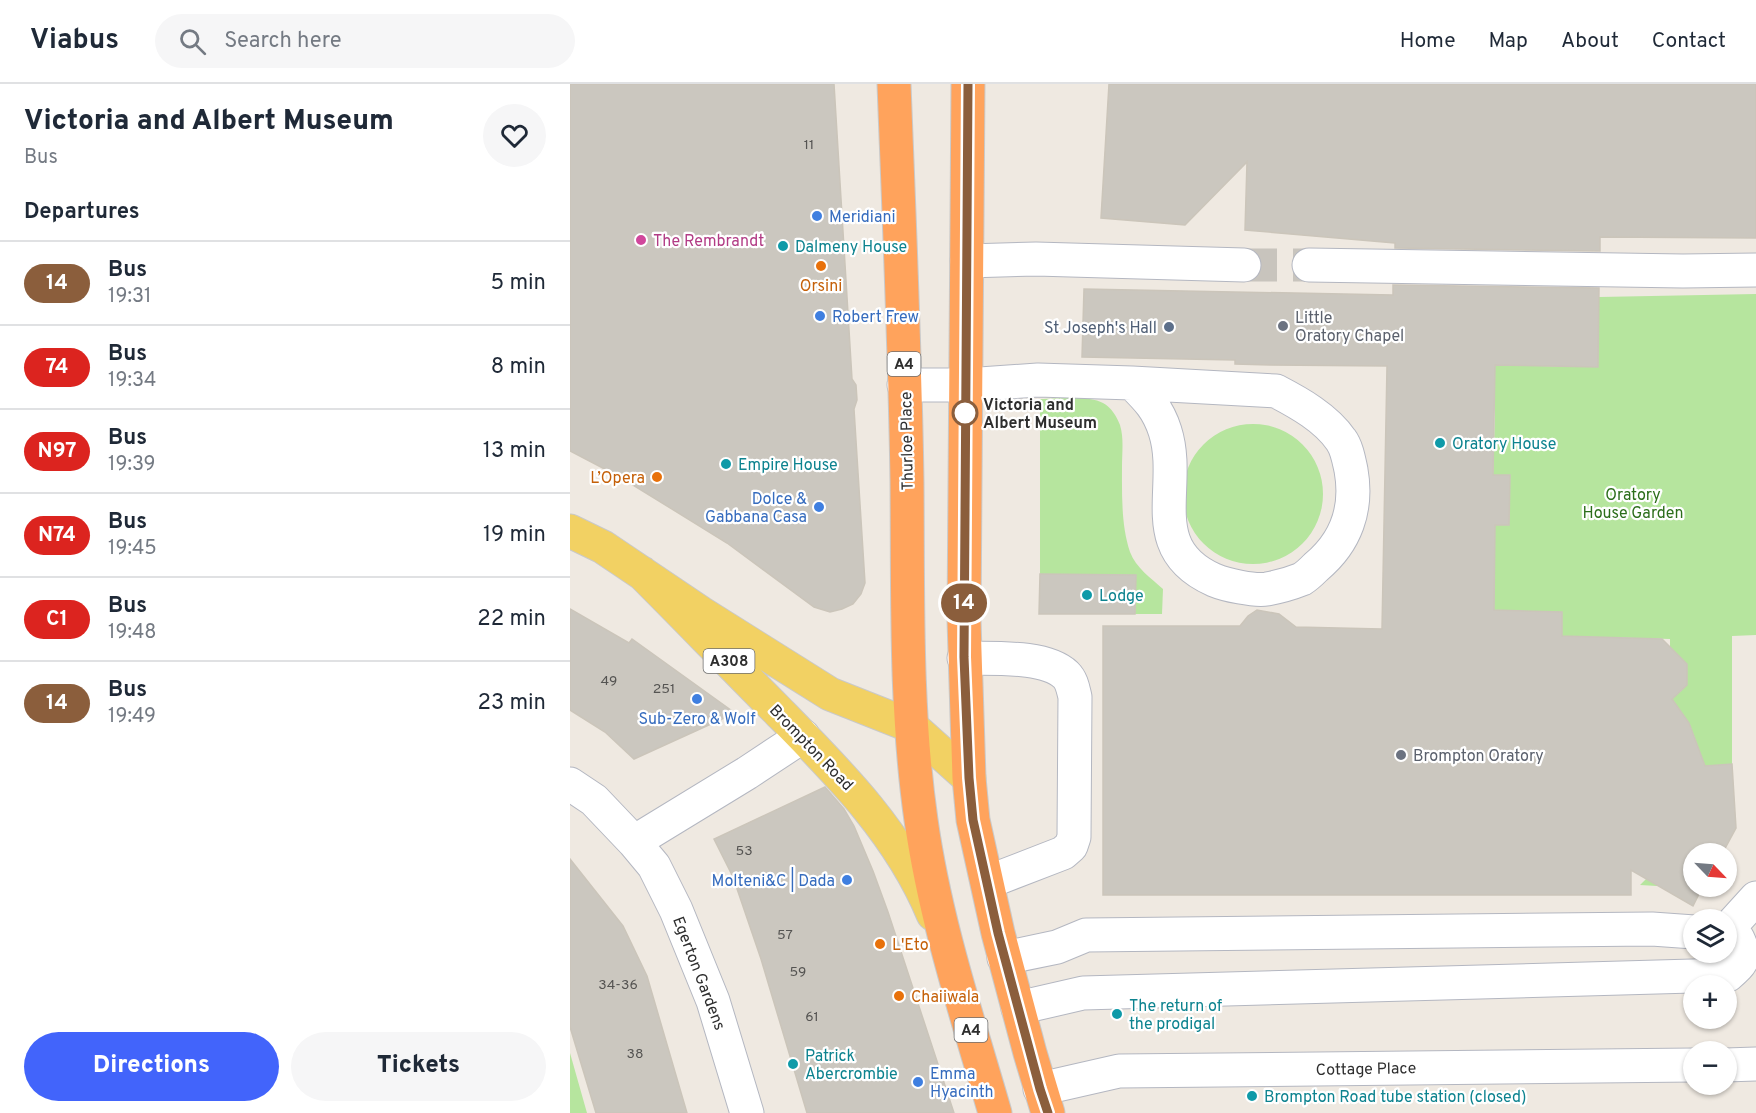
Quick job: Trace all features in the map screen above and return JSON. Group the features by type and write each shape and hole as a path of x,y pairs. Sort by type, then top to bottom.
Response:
{"highway":[{"name":"Thurloe Place","path":"894,84 904,385 911,726"},
{"path":"968,84 964,657 969,778 973,820 1004,958 1044,1101"},
{"name":"Brompton Road","path":"911,726 921,822 946,946 994,1113"}],"main road":[{"name":"Brompton Road","path":"570,531 603,547 701,613 830,694 911,726 969,778"},
{"name":"Brompton Road","path":"642,573 844,779 901,851 923,890 946,946"}],"street":[{"path":"967,261 1036,259 1244,265"},
{"path":"1309,265 1683,271 1756,270"},
{"path":"904,385 966,385 1038,380 1132,383 1276,391 1322,420 1342,441 1349,460 1353,483 1352,507 1347,527 1329,557 1303,579 1265,589 1225,585 1206,576 1185,561 1172,536 1168,511 1171,466 1166,432 1154,406 1132,383"},
{"path":"964,657 1039,663 1064,674 1070,681 1075,697 1074,837 1071,846 1063,853 988,882"},
{"path":"634,842 803,736"},
{"name":"Egerton Gardens","path":"570,784 594,800 654,866 676,910 713,1001 747,1113"},
{"path":"1737,920 1756,898"},
{"path":"1004,958 1057,947 1086,935 1652,929 1683,931"},
{"path":"1018,1008 1083,993 1728,975 1741,964 1743,950 1737,938"},
{"path":"1737,1065 1756,1064"},
{"name":"Cottage Place","path":"1044,1101 1119,1071 1683,1065"}],"green space":[{"name":"Oratory House Garden","path":"1756,294 1756,635 1732,636 1732,764 1708,766 1695,819 1657,886 1640,885 1655,870 1700,765 1697,744 1689,723 1670,698 1669,692 1680,692 1687,685 1687,664 1681,658 1670,657 1670,639 1562,636 1484,610 1494,584 1495,525 1509,525 1510,475 1493,475 1495,412 1489,365 1598,367 1599,297"},
{"path":"1081,398 1097,401 1106,405 1115,416 1122,435 1123,509 1127,542 1136,563 1163,589 1162,614 1135,614 1136,575 1040,574 1040,399"},
{"path":"1253,424 1280,430 1292,436 1302,445 1311,455 1317,467 1323,494 1317,521 1311,533 1302,543 1292,552 1280,558 1253,564 1226,558 1214,552 1204,543 1195,533 1189,521 1183,494 1189,467 1195,455 1204,445 1214,436 1226,430"},
{"path":"570,1053 587,1113 570,1113"}],"building":[{"path":"570,84 834,84 852,379 856,385 857,400 854,409 865,583 861,594 853,604 830,612 814,607 727,543 620,477 570,451"},
{"path":"1109,84 1756,84 1756,238 1600,237 1600,251 1395,248 1395,243 1245,230 1247,162 1185,225 1101,218"},
{"name":"Brompton Oratory","path":"1393,285 1599,288 1598,367 1495,365 1493,475 1510,475 1509,525 1495,525 1494,610 1562,612 1562,636 1662,639 1687,664 1687,685 1672,699 1689,723 1705,766 1732,764 1736,828 1728,843 1683,843 1683,897 1698,897 1693,906 1631,870 1631,895 1103,895 1103,626 1240,626 1257,610 1279,614 1296,627 1382,629 1387,366 1235,364 1235,360 1082,357 1084,289 1393,295"},
{"name":"Lodge","path":"1040,574 1136,575 1135,614 1039,614"},
{"path":"570,609 629,643 632,639 735,713 634,759 605,732 570,710"},
{"path":"825,787 844,809 854,826 873,871 954,1113 807,1113 761,959 733,877 714,839"},
{"path":"570,859 623,926 647,976 687,1113 596,1113 570,1027"}],"tunnel":[{"path":"1244,265 1309,265"}],"bus line":[{"name":"14","path":"968,84 964,657 969,778 973,820 998,933 1048,1113"}],"place":[{"name":"Meridiani","path":"817,216"},
{"name":"The Rembrandt","path":"641,240"},
{"name":"Dalmeny House","path":"783,246"},
{"name":"Orsini","path":"821,266"},
{"name":"Robert Frew","path":"820,316"},
{"name":"Little Oratory Chapel","path":"1283,326"},
{"name":"St Joseph's Hall","path":"1169,327"},
{"name":"Victoria and Albert Museum","path":"965,413"},
{"name":"Oratory House","path":"1440,443"},
{"name":"Empire House","path":"726,464"},
{"name":"L’Opera","path":"657,477"},
{"name":"Dolce & Gabbana Casa","path":"819,507"},
{"name":"Lodge","path":"1087,595"},
{"name":"Sub-Zero & Wolf","path":"697,699"},
{"name":"Brompton Oratory","path":"1401,755"},
{"name":"Molteni&C | Dada","path":"847,880"},
{"name":"L'Eto","path":"880,944"},
{"name":"Chaiiwala","path":"899,996"},
{"name":"The return of the prodigal","path":"1117,1014"},
{"name":"Patrick Abercrombie","path":"793,1064"},
{"name":"Emma Hyacinth","path":"918,1082"},
{"name":"Brompton Road tube station (closed)","path":"1252,1096"}]}
